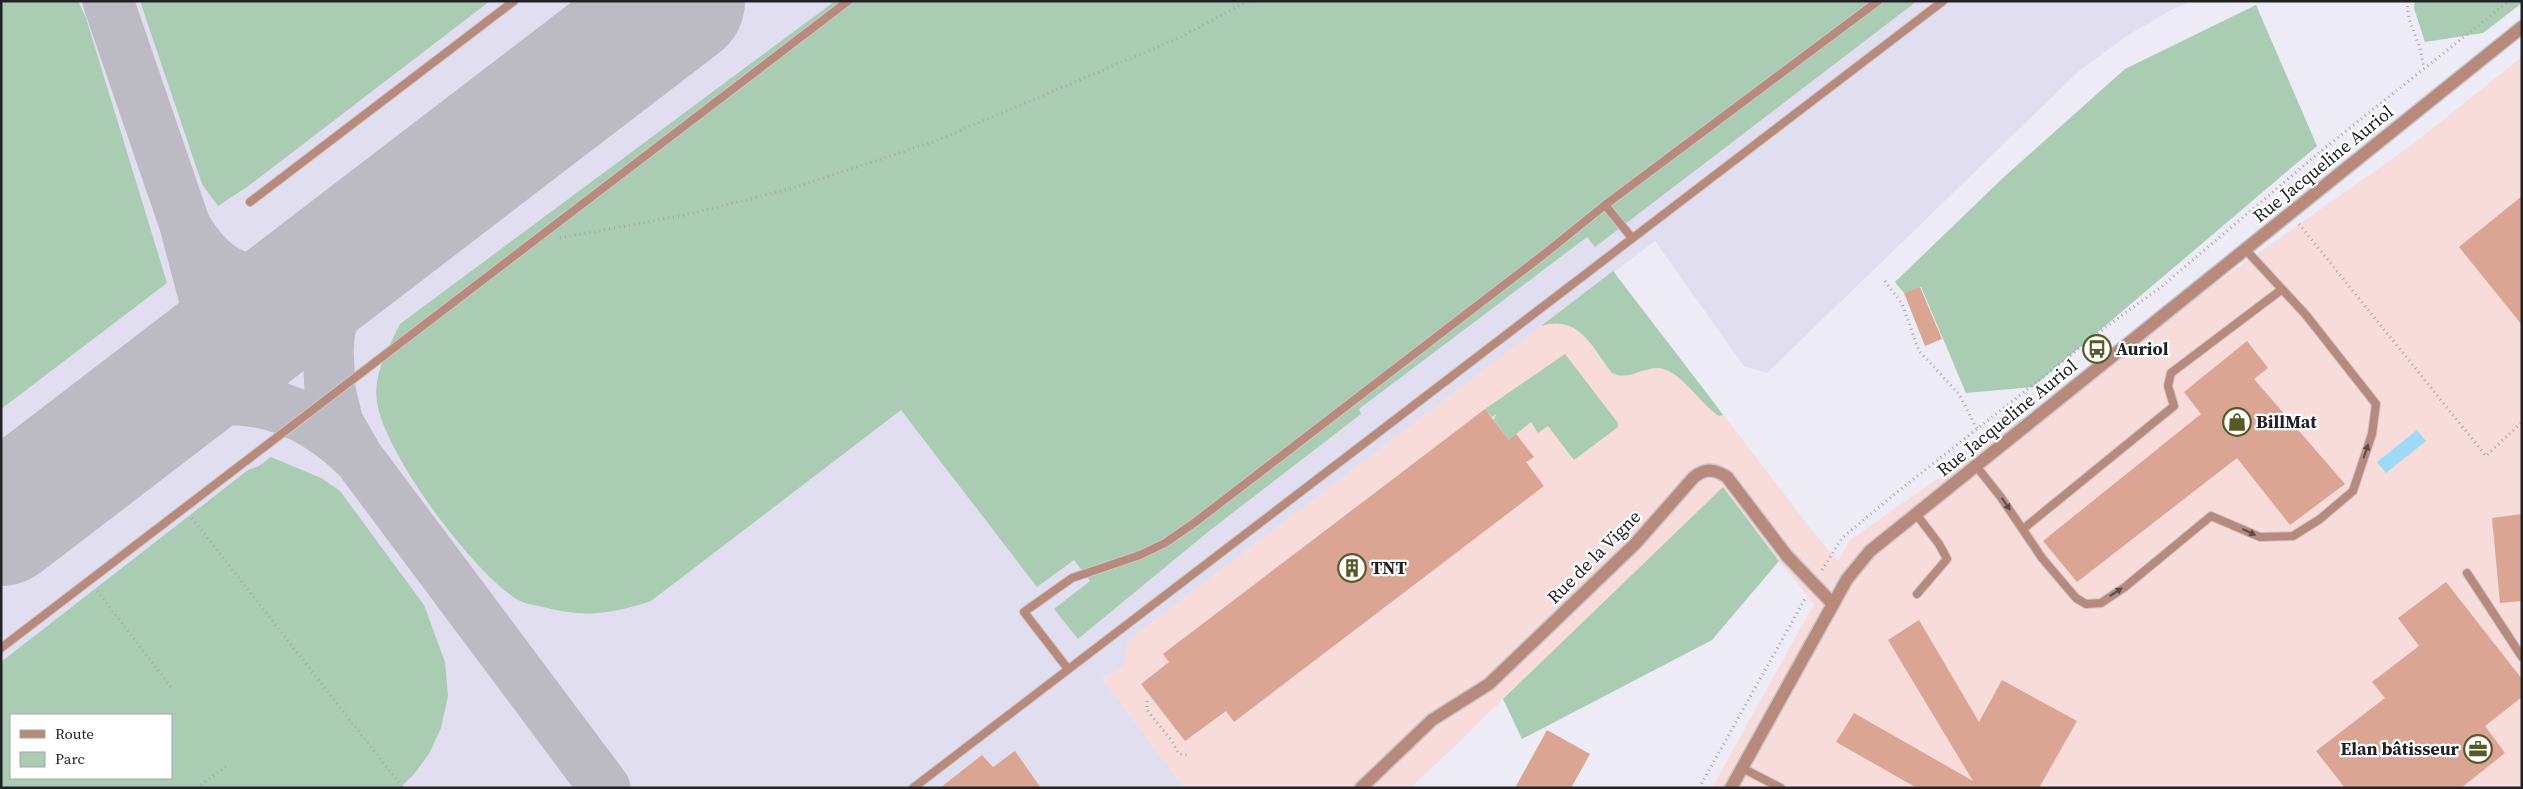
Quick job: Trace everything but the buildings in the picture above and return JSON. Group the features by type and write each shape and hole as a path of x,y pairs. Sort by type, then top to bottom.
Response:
{"street":[{"name":"Rue Jacqueline Auriol","path":"1731,788 1848,579 1870,551 2522,27"},
{"name":"Rue de la Vigne","path":"1361,788 1432,720 1489,684 1636,544 1694,477 1701,472 1709,470 1727,477 1787,556 1834,604"}],"lane":[{"path":"250,202 514,1"},
{"path":"1,648 848,1"},
{"path":"1068,669 1024,612 1072,578 1140,556 1194,523 1543,255 1605,205 1878,1"},
{"path":"914,788 1943,1"},
{"path":"1605,205 1632,238"},
{"path":"1976,466 2024,529 2042,558 2076,598 2086,604 2101,603 2125,586 2211,516 2260,537 2293,536 2320,519 2353,491 2372,434 2376,404 2306,315 2245,249"},
{"path":"2024,529 2174,406 2168,386 2171,373 2281,290"},
{"path":"1916,514 1939,544 1947,559 1917,594"},
{"path":"2467,573 2522,657"},
{"path":"1742,768 1781,788"}],"path":[{"path":"559,238 685,215 790,190 933,142 1181,37 1248,1"},
{"path":"2407,1 2409,19 2420,48 2424,68"},
{"path":"2291,213 2486,456 2522,422"},
{"path":"1885,281 1902,304 1918,351 1959,394 1977,429"},
{"path":"184,508 402,788"},
{"path":"97,590 171,688"},
{"path":"1147,701 1147,710 1171,740 1172,745 1179,754 1189,755"},
{"path":"197,788 227,766"}],"shaded area":[{"path":"1,1 2192,1 2171,10 2125,37 2079,71 1767,373 1744,366 1655,241 1127,641 1124,666 1102,678 1184,788 1,788"},
{"path":"2522,57 2522,788 1712,788 1814,604 1723,487 1411,788 1184,788 1102,678 1124,666 1127,641 1613,271 1814,533 1838,561 1849,541 2409,147"}],"green space":[{"path":"1,1 78,1 86,18 167,283 1,409"},
{"path":"140,1 490,1 247,187 218,206 202,184"},
{"path":"835,1 1917,1 1595,247 1587,237 1359,409 1361,414 1209,531 1078,639 1054,609 1090,581 1074,560 1037,587 901,410 651,601 610,612 572,613 518,600 478,565 456,539 413,480 383,424 377,402 377,382 382,362 400,324"},
{"path":"2415,1 2522,1 2522,3 2483,33 2425,42 2414,8"},
{"path":"2256,5 2317,146 2033,387 1966,393 1921,287 1904,293 1895,282 2005,176 2125,69"},
{"path":"1613,271 1723,415 1719,416 1712,411 1682,381 1666,370 1658,368 1624,376 1612,373 1591,344 1575,329 1565,325 1554,324 1541,326"},
{"path":"1565,354 1618,423 1618,427 1574,460 1548,426 1538,433 1531,422 1509,440 1494,420 1496,414 1492,417 1485,409"},
{"path":"271,457 321,478 340,491 424,605 445,662 448,696 441,728 429,754 414,774 400,788 1,788 1,662 248,470 259,466"},
{"path":"1723,487 1779,561 1712,640 1522,739 1503,699"}],"water":[{"path":"2417,430 2426,441 2386,473 2377,462"}],"taxiway":[{"path":"108,1 185,225 205,301 204,331 200,346 184,373 169,389 137,413"},
{"path":"356,454 338,423 330,390 328,349 330,329 341,295 355,268 373,244 480,154"},
{"path":"187,229 211,260 221,267 242,277 270,282 293,282 318,272 368,236"},
{"path":"115,431 168,408 186,403 211,400 258,402 301,416 321,427 359,459 605,788"}],"runway":[{"path":"1,521 680,1"}],"place":[{"name":"Auriol","path":"2097,349"},
{"name":"BillMat","path":"2237,422"},
{"name":"TNT","path":"1352,568"},
{"name":"Elan bâtisseur","path":"2478,749"}]}
